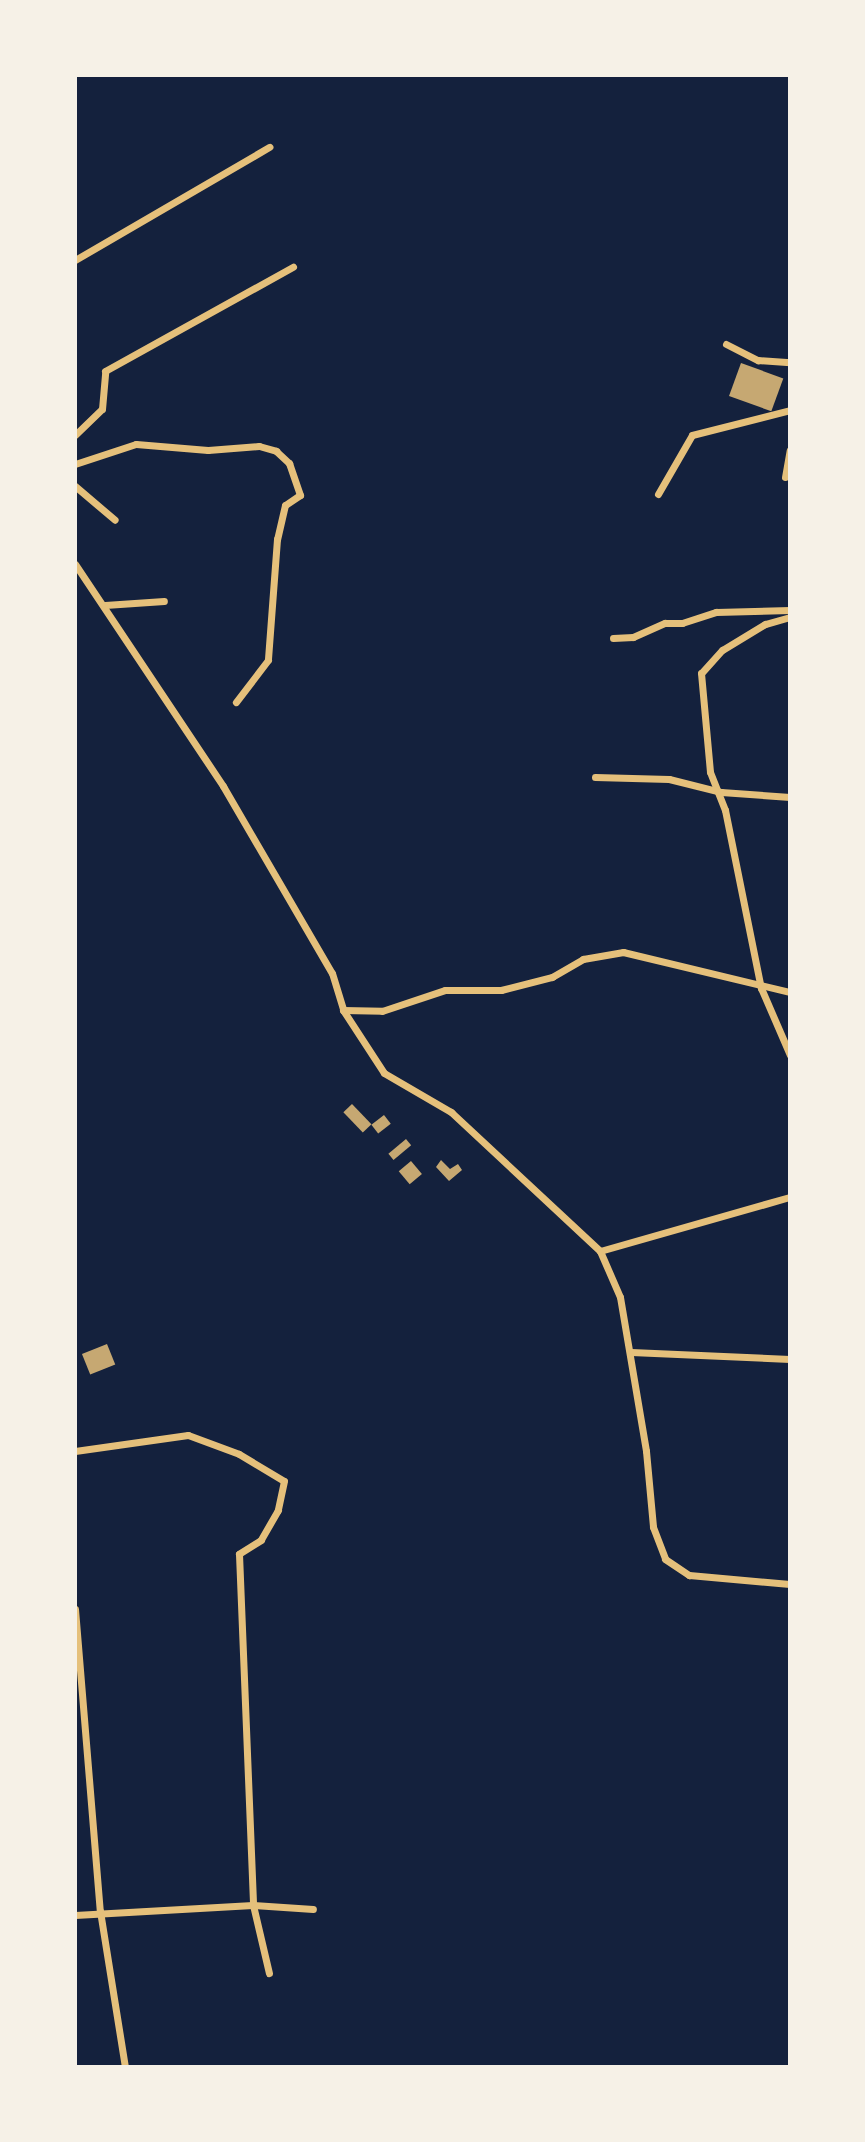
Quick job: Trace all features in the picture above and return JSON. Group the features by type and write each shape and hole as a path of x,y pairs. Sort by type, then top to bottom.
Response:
{"street":[{"path":"75,260 269,147"},
{"path":"75,435 102,409 106,371 292,267"},
{"path":"726,344 758,360 790,362"},
{"path":"658,494 692,435 790,410"},
{"path":"75,464 136,444 208,450 259,446 276,451 289,463 300,495 285,505 277,539 268,660 236,702"},
{"path":"785,477 790,450"},
{"path":"75,486 116,520"},
{"path":"75,564 105,605 262,851 332,973 343,1010 384,1073 451,1112 600,1251 614,1275 632,1352 651,1517 666,1559 689,1575 790,1584"},
{"path":"105,605 164,601"},
{"path":"613,638 633,637 665,623 682,623 716,612 790,610"},
{"path":"790,617 765,624 722,650 701,673 710,772 721,792 761,988 790,1055"},
{"path":"595,777 669,779 721,792 790,797"},
{"path":"343,1010 383,1012 445,990 502,990 552,977 583,959 623,952 761,988 790,992"},
{"path":"600,1251 790,1197"},
{"path":"632,1352 790,1359"},
{"path":"75,1451 188,1434 239,1454 284,1481 278,1510 261,1540 239,1554 253,1905 269,1973"},
{"path":"75,1609 100,1910 125,2067"},
{"path":"75,1915 100,1910 253,1905 313,1909"}],"building":[{"path":"741,363 783,378 771,411 729,396"},
{"path":"352,1104 371,1124 363,1132 343,1112"},
{"path":"384,1115 391,1124 378,1134 371,1125"},
{"path":"406,1139 411,1145 394,1160 388,1154"},
{"path":"441,1160 450,1169 458,1164 462,1170 449,1181 436,1167"},
{"path":"411,1161 422,1174 410,1184 399,1171"},
{"path":"107,1344 115,1364 90,1375 82,1354"}]}
